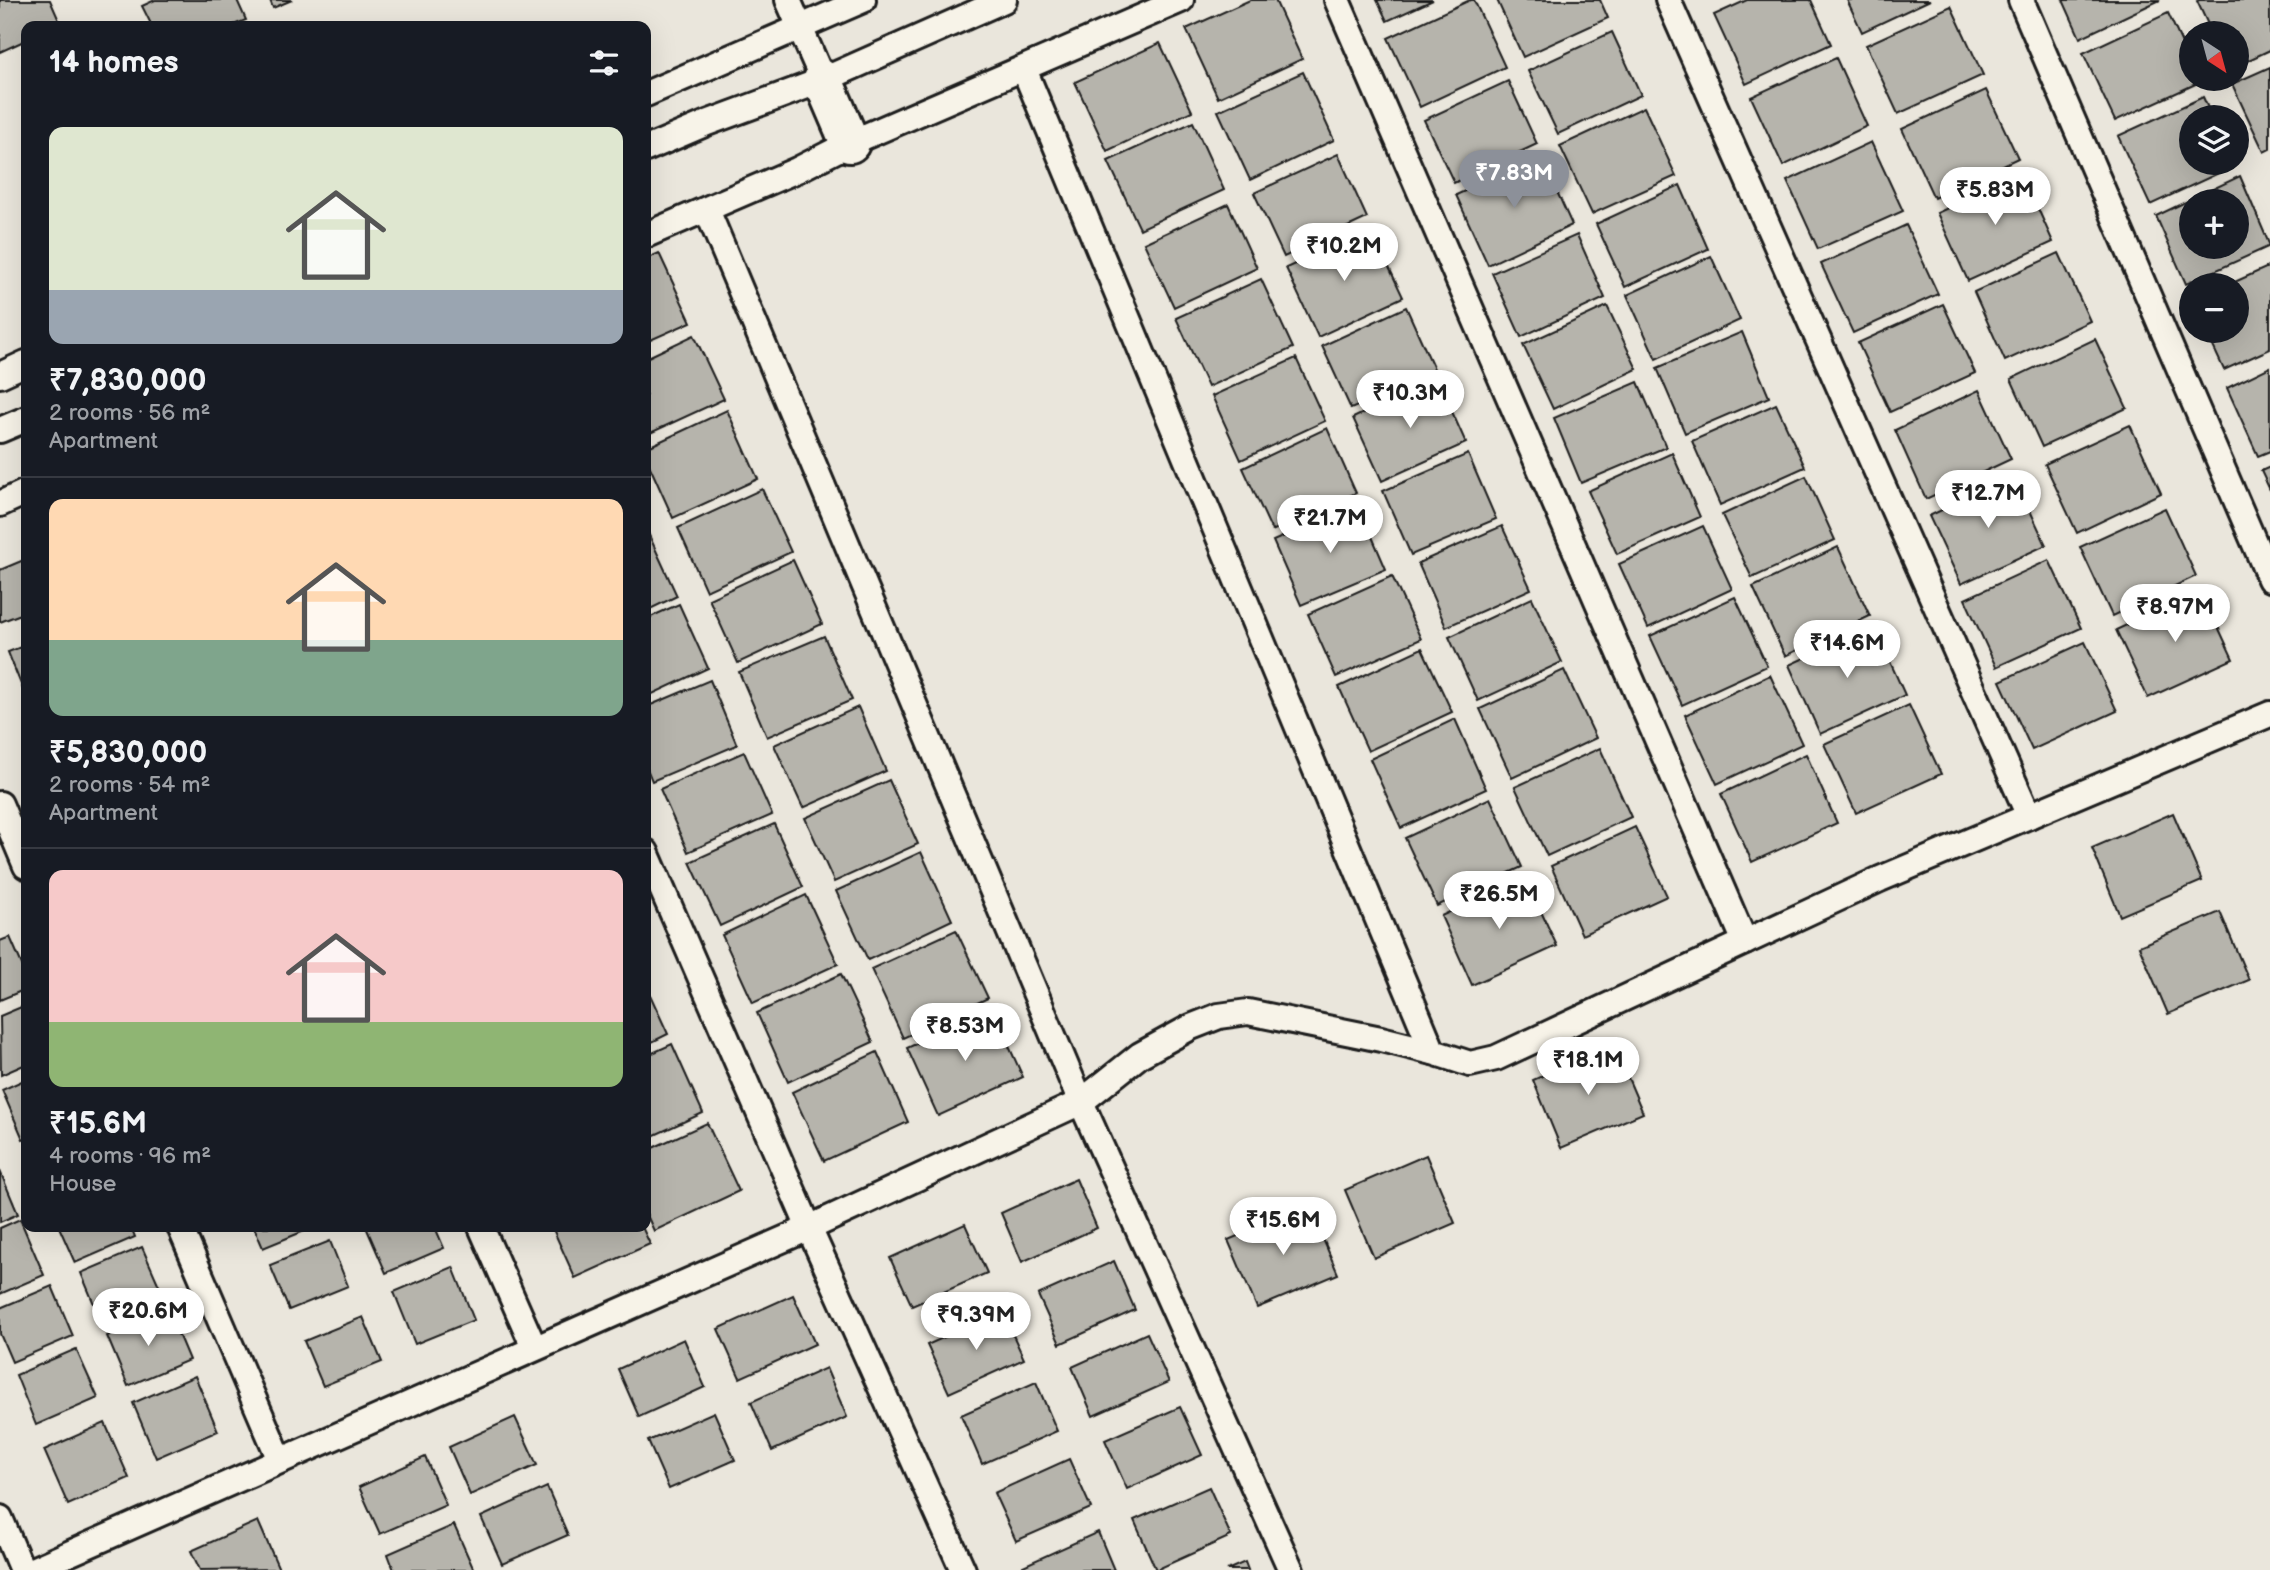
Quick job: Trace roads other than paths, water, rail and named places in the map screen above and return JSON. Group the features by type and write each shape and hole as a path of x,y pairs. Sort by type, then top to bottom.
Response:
{"street":[{"path":"823,80 850,143"}],"lane":[{"path":"788,0 823,80"},
{"path":"651,92 863,0"},
{"path":"651,147 823,80 1004,0"},
{"path":"651,232 707,210 850,143 1181,0"},
{"path":"1338,0 1745,942"},
{"path":"1668,0 2029,816"},
{"path":"2021,0 2270,579"},
{"path":"1024,69 1433,1052"},
{"path":"707,210 1081,1102 1291,1570"},
{"path":"0,375 21,365"},
{"path":"0,430 21,421"},
{"path":"0,504 21,494"},
{"path":"32,1570 808,1228 1081,1102 1140,1055 1191,1027 1219,1016 1248,1012 1276,1016 1433,1052 1469,1064 1496,1058 1880,879 2270,714"},
{"path":"0,804 21,854"},
{"path":"651,864 808,1228 963,1570"},
{"path":"182,1232 280,1460"},
{"path":"483,1232 534,1347"},
{"path":"0,1518 22,1570"}]}
